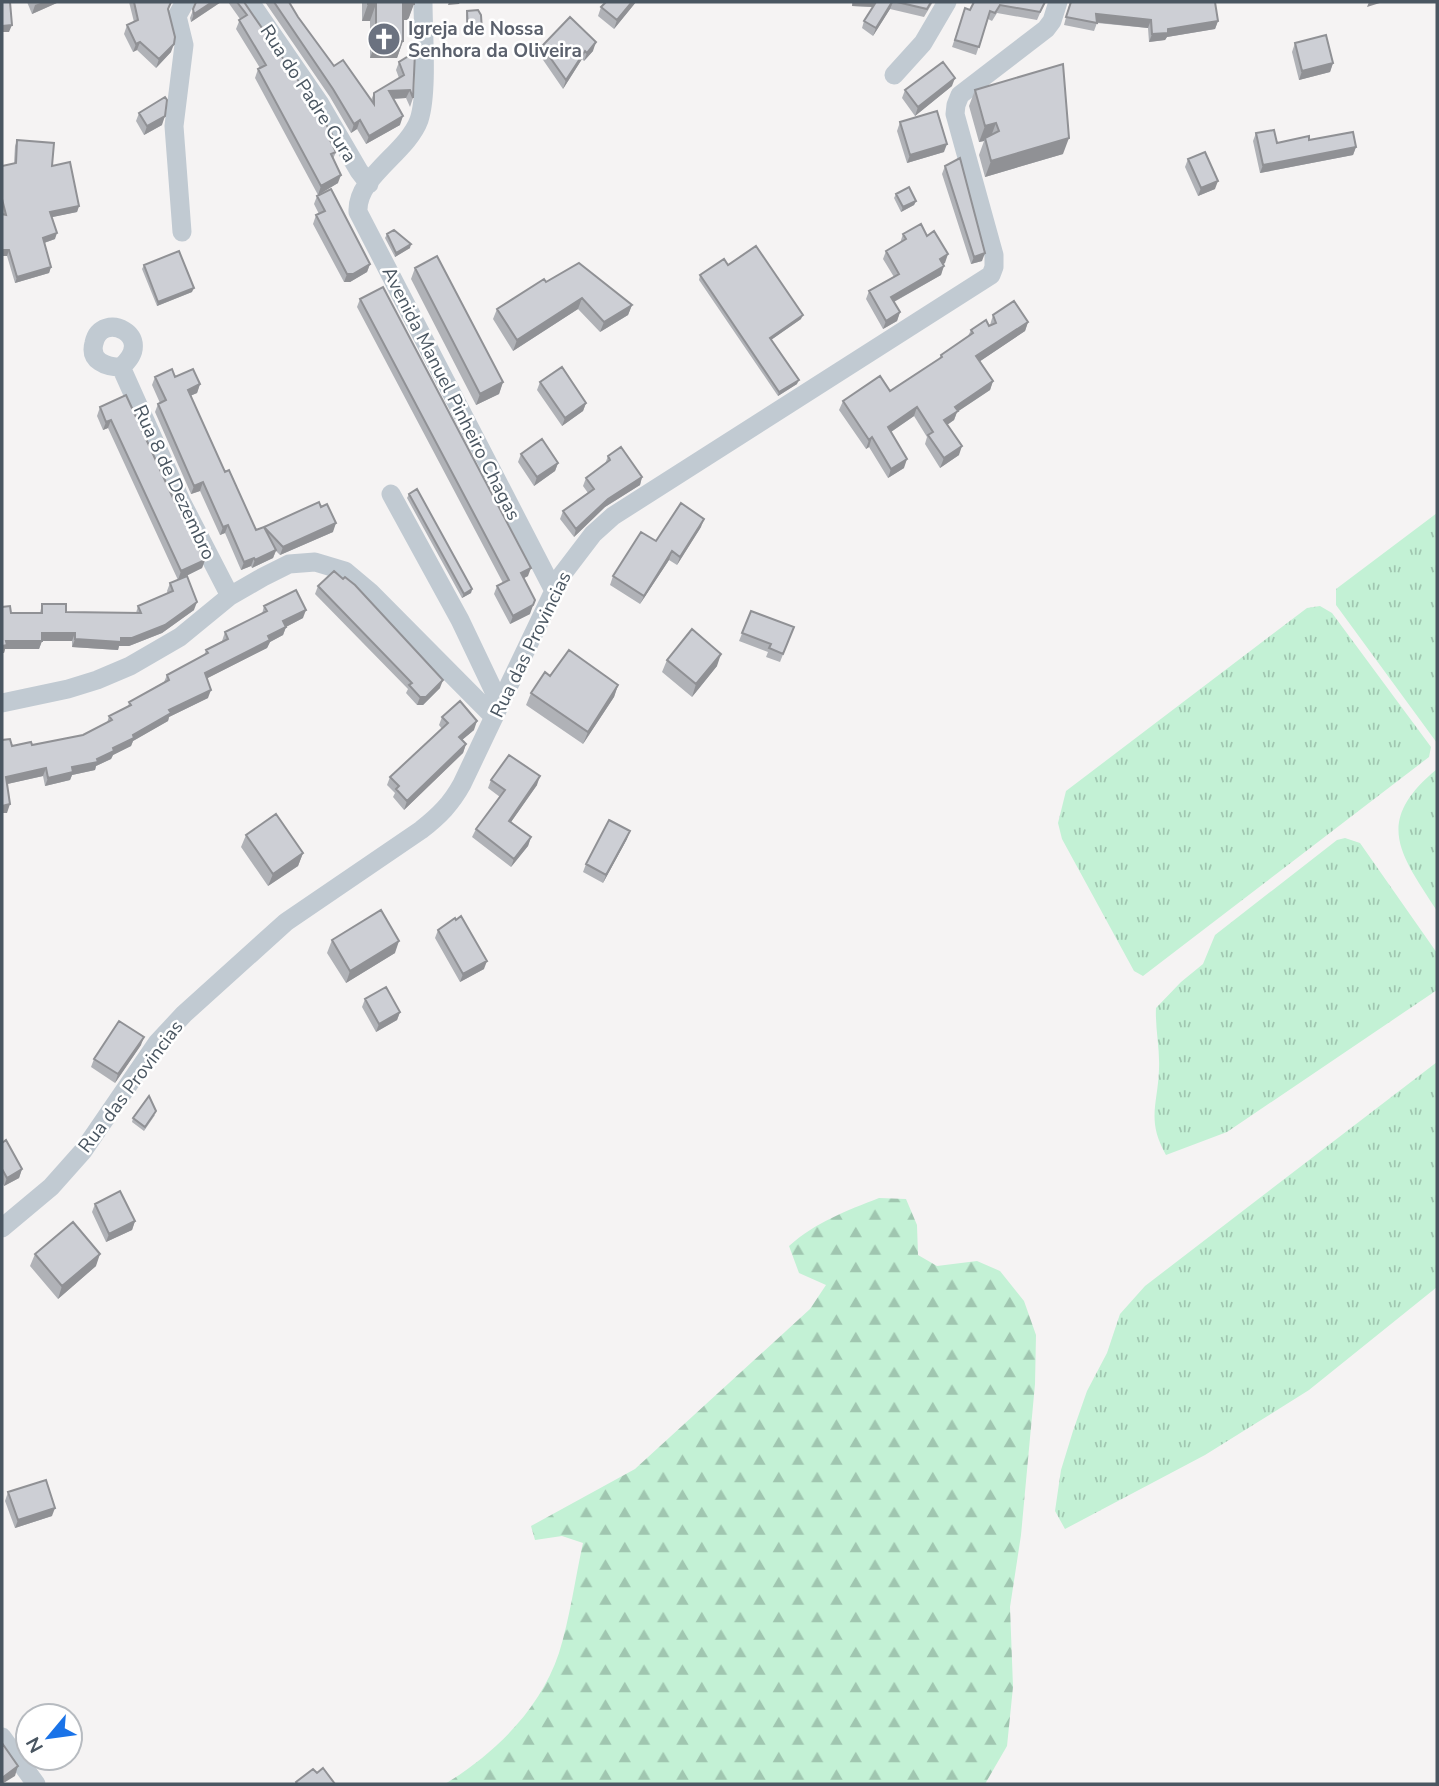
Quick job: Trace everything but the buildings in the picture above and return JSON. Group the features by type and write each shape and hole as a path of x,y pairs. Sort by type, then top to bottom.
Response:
{"street":[{"path":"182,232 174,126 184,54 177,16 185,2"},
{"name":"Rua do Padre Cura","path":"250,2 320,104 359,171 364,189"},
{"path":"364,189 406,140 419,120 422,103 423,2"},
{"path":"894,75 923,43 947,2"},
{"name":"Rua das Provincias","path":"2,1228 51,1186 83,1151 157,1043 184,1014 286,922 441,814 462,784 554,591 569,564 593,534 613,516 991,275 994,256 955,114 956,105 960,95 1046,29 1052,22 1058,2"},
{"name":"Avenida Manuel Pinheiro Chagas","path":"364,189 358,212 554,591"},
{"name":"Rua 8 de Dezembro","path":"121,367 181,501 230,596"},
{"path":"391,494 460,620 497,711"},
{"path":"2,703 68,689 130,666 180,637 230,596 289,564 315,562 345,571 497,711"},
{"path":"2,1737 36,1784"}],"green space":[{"path":"1437,513 1437,743 1336,605 1336,589"},
{"path":"1320,606 1332,613 1431,747 1429,757 1143,976 1134,971 1062,839 1058,823 1066,791 1307,608"},
{"path":"1437,769 1437,911 1404,855 1399,838 1399,822 1405,805 1417,788"},
{"path":"1345,838 1360,843 1437,953 1437,990 1227,1132 1166,1155 1156,1132 1155,1122 1159,1061 1156,1008 1203,964 1215,935 1337,840"},
{"path":"1437,1062 1437,1287 1309,1390 1205,1455 1065,1529 1055,1511 1061,1470 1087,1391 1107,1353 1120,1314 1145,1286"},
{"path":"879,1198 906,1199 917,1225 918,1255 937,1266 977,1261 1000,1271 1024,1301 1036,1335 1035,1384 1021,1535 1010,1607 1013,1687 1007,1746 985,1784 445,1784 481,1758 514,1728 540,1693 559,1653 583,1543 562,1536 535,1540 531,1526 635,1469 810,1309 826,1285 799,1273 789,1246 821,1224"}],"place":[{"name":"Igreja de Nossa Senhora da Oliveira","path":"384,39"}]}
